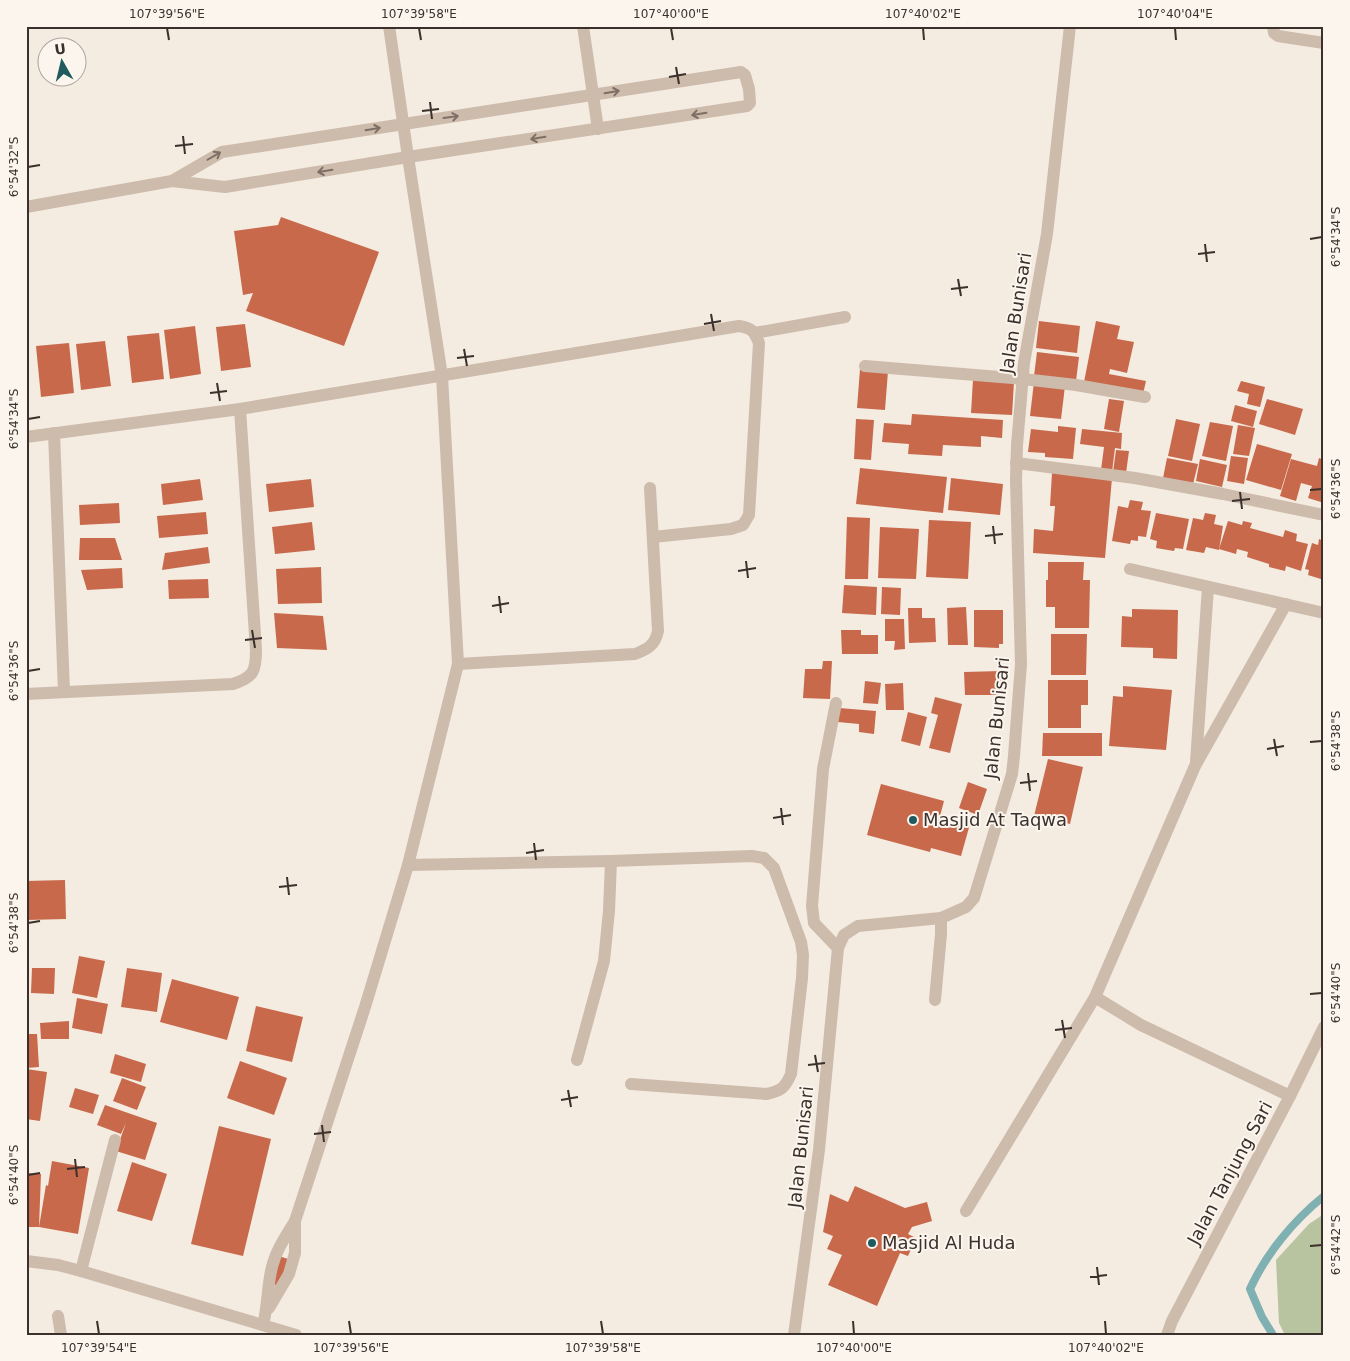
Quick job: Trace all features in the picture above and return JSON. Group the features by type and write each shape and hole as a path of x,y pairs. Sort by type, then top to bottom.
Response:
{"street":[{"path":"263,1325 267,1312 272,1268 278,1248 295,1221 408,865 458,664 442,376 389,26"},
{"path":"582,26 598,129"},
{"name":"Jalan Bunisari","path":"794,1335 819,1150 838,948 844,935 858,926 941,918 966,907 974,898 1012,774 1021,664 1016,463 1024,363 1047,234 1070,26"},
{"path":"1273,26 1274,33 1278,36 1324,43"},
{"path":"26,207 172,181 225,187 408,157 747,106 750,103 749,89 745,75 741,72 222,152 172,181"},
{"path":"755,333 845,317"},
{"path":"26,437 240,409 739,326 748,327 755,333 758,343 749,515 743,525 731,529 652,537"},
{"path":"865,366 1023,378 1145,397"},
{"path":"26,694 233,684 244,680 253,672 256,662 256,650 240,409"},
{"path":"54,433 64,692"},
{"path":"1016,463 1134,478 1324,515"},
{"path":"458,664 636,654 652,646 658,631 650,488"},
{"path":"1130,569 1324,613"},
{"path":"1196,766 1208,587"},
{"path":"966,1211 1095,997 1196,766 1286,604"},
{"path":"836,703 823,769 812,906 814,923 838,948"},
{"path":"408,865 752,856 764,858 774,868 803,955 791,1074 786,1084 778,1091 766,1094 631,1084"},
{"path":"577,1060 604,961 610,911 612,861"},
{"path":"935,1000 941,918"},
{"path":"1095,997 1141,1025 1290,1096"},
{"name":"Jalan Tanjung Sari","path":"1167,1335 1172,1321 1324,1027"},
{"path":"81,1271 115,1140"},
{"path":"267,1312 289,1274 295,1253 295,1221"},
{"path":"26,1261 58,1265 81,1271 296,1335"},
{"path":"58,1316 60,1335"}],"green space":[{"path":"1324,1214 1324,1335 1285,1335 1279,1323 1276,1260 1309,1224"}],"building":[{"path":"281,217 379,252 344,346 246,311 253,293 243,295 234,231 278,225"},
{"path":"1039,321 1080,326 1077,353 1036,348"},
{"path":"1096,321 1120,326 1117,339 1134,342 1127,373 1110,369 1109,374 1146,381 1143,394 1084,382"},
{"path":"245,324 251,367 221,371 216,327"},
{"path":"195,326 201,374 170,379 164,330"},
{"path":"159,333 164,379 132,383 127,336"},
{"path":"105,341 111,386 81,390 76,344"},
{"path":"69,343 74,393 41,397 36,346"},
{"path":"1037,352 1079,357 1076,381 1034,376"},
{"path":"860,369 888,371 885,410 857,408"},
{"path":"973,380 1014,382 1012,415 971,413"},
{"path":"1241,381 1265,387 1260,407 1247,404 1249,394 1237,391"},
{"path":"1034,382 1065,386 1061,419 1030,416"},
{"path":"1109,399 1124,401 1119,432 1104,429"},
{"path":"1267,399 1303,409 1295,435 1259,424"},
{"path":"1235,405 1257,411 1253,427 1231,421"},
{"path":"912,414 1003,420 1002,438 981,436 981,447 943,445 942,456 908,454 909,444 882,442 884,423 911,425"},
{"path":"856,419 874,420 871,460 854,459"},
{"path":"1176,419 1200,424 1192,461 1168,456"},
{"path":"1210,422 1233,426 1226,461 1202,456"},
{"path":"1238,425 1255,428 1249,456 1233,454"},
{"path":"1058,426 1076,428 1073,459 1045,457 1045,453 1028,452 1031,429 1058,432"},
{"path":"1082,429 1122,433 1121,449 1115,448 1112,472 1101,470 1104,447 1080,444"},
{"path":"1257,444 1292,454 1281,490 1246,480"},
{"path":"1116,450 1129,451 1126,473 1113,472"},
{"path":"1231,456 1248,458 1244,484 1227,481"},
{"path":"1167,458 1198,464 1193,484 1163,478"},
{"path":"1319,458 1324,460 1324,503 1308,498 1312,486 1301,483 1296,501 1280,496 1291,459 1317,466"},
{"path":"1200,459 1227,465 1222,487 1196,481"},
{"path":"860,468 947,477 943,513 856,504"},
{"path":"1052,473 1112,478 1105,558 1033,553 1034,529 1053,531 1055,506 1050,506"},
{"path":"951,478 1003,484 1000,515 948,510"},
{"path":"200,479 203,500 163,505 161,484"},
{"path":"311,479 314,507 269,512 266,484"},
{"path":"1130,500 1143,502 1141,510 1151,511 1146,537 1138,536 1138,541 1131,540 1130,544 1112,541 1118,506 1128,508"},
{"path":"119,503 120,523 80,525 79,505"},
{"path":"206,512 208,534 159,538 157,516"},
{"path":"1156,513 1189,519 1183,549 1175,548 1174,551 1156,548 1157,541 1150,539"},
{"path":"1205,513 1216,515 1214,524 1223,526 1219,550 1206,547 1204,553 1186,550 1193,518 1203,520"},
{"path":"847,517 870,518 868,579 845,579"},
{"path":"929,520 971,522 968,579 926,577"},
{"path":"1228,521 1242,525 1243,521 1252,523 1250,528 1283,537 1285,530 1297,534 1296,541 1308,544 1301,571 1286,566 1285,571 1269,567 1269,564 1247,557 1248,552 1237,549 1236,554 1219,549"},
{"path":"312,522 315,550 275,554 272,527"},
{"path":"880,527 919,529 916,579 878,578"},
{"path":"80,538 115,538 122,560 79,560"},
{"path":"1319,539 1324,541 1324,580 1308,575 1309,570 1305,569 1312,543 1318,545"},
{"path":"208,547 210,563 162,570 165,553"},
{"path":"1048,562 1084,562 1083,580 1090,580 1089,628 1055,628 1055,607 1046,607"},
{"path":"321,567 322,603 278,604 276,569"},
{"path":"122,568 123,588 87,590 81,570"},
{"path":"208,579 209,598 169,599 168,580"},
{"path":"844,585 877,587 876,615 842,613"},
{"path":"882,587 901,588 900,615 881,614"},
{"path":"966,607 968,645 948,645 947,608"},
{"path":"908,608 922,608 922,618 935,618 936,642 909,643"},
{"path":"1132,609 1178,610 1177,659 1153,658 1153,648 1121,647 1122,616 1132,617"},
{"path":"974,610 1003,610 1003,644 999,644 999,648 974,647"},
{"path":"274,613 323,616 327,650 277,648"},
{"path":"885,619 904,619 905,649 894,650 895,641 885,641"},
{"path":"841,630 861,630 861,635 878,635 878,654 842,654"},
{"path":"1051,634 1087,634 1086,675 1051,675"},
{"path":"823,661 832,661 830,699 803,698 805,669 822,669"},
{"path":"1001,671 1002,695 965,695 964,672"},
{"path":"1048,680 1088,680 1088,705 1081,705 1081,728 1048,728"},
{"path":"865,681 881,683 878,704 863,703"},
{"path":"903,683 904,710 886,710 885,684"},
{"path":"1123,686 1172,690 1166,750 1109,746 1113,696 1123,697"},
{"path":"935,697 962,704 950,753 929,748 938,715 931,713"},
{"path":"839,708 876,711 874,734 859,732 859,724 838,722"},
{"path":"908,712 927,717 920,746 901,741"},
{"path":"1043,733 1102,733 1102,756 1042,756"},
{"path":"1048,759 1083,767 1070,824 1034,816"},
{"path":"968,782 987,789 978,815 959,808"},
{"name":"Masjid At Taqwa","path":"881,784 944,801 940,816 970,824 961,856 931,848 930,852 867,835"},
{"path":"65,880 66,919 26,920 26,881"},
{"path":"79,956 105,961 97,998 72,993"},
{"path":"32,968 55,968 54,994 31,993"},
{"path":"127,968 162,973 157,1012 121,1007"},
{"path":"172,979 239,997 227,1040 160,1022"},
{"path":"77,998 108,1004 102,1034 72,1028"},
{"path":"256,1006 303,1017 292,1062 246,1051"},
{"path":"69,1021 69,1039 41,1039 40,1023"},
{"path":"26,1034 37,1034 39,1067 26,1068"},
{"path":"115,1054 146,1064 141,1082 110,1073"},
{"path":"240,1061 287,1078 274,1115 227,1098"},
{"path":"26,1069 47,1072 40,1121 26,1119"},
{"path":"122,1078 146,1087 137,1110 113,1101"},
{"path":"75,1088 99,1095 93,1114 69,1107"},
{"path":"105,1105 157,1123 145,1160 116,1151 126,1123 121,1134 97,1125"},
{"path":"219,1126 271,1139 243,1256 191,1244"},
{"path":"52,1161 89,1168 78,1234 39,1227"},
{"path":"132,1162 167,1174 152,1221 117,1211"},
{"path":"26,1173 41,1174 39,1227 26,1227"},
{"name":"Masjid Al Huda","path":"855,1186 905,1208 927,1202 932,1221 912,1227 908,1234 916,1238 908,1256 900,1253 877,1306 828,1285 842,1255 827,1249 833,1236 823,1232 830,1194 848,1202"},
{"path":"279,1256 288,1259 280,1286 271,1284"}],"waterway":[{"path":"1273,1335 1262,1317 1250,1289 1264,1263 1281,1239 1324,1196"}],"place":[{"name":"Masjid At Taqwa","path":"913,820"},
{"name":"Masjid Al Huda","path":"872,1243"}]}
